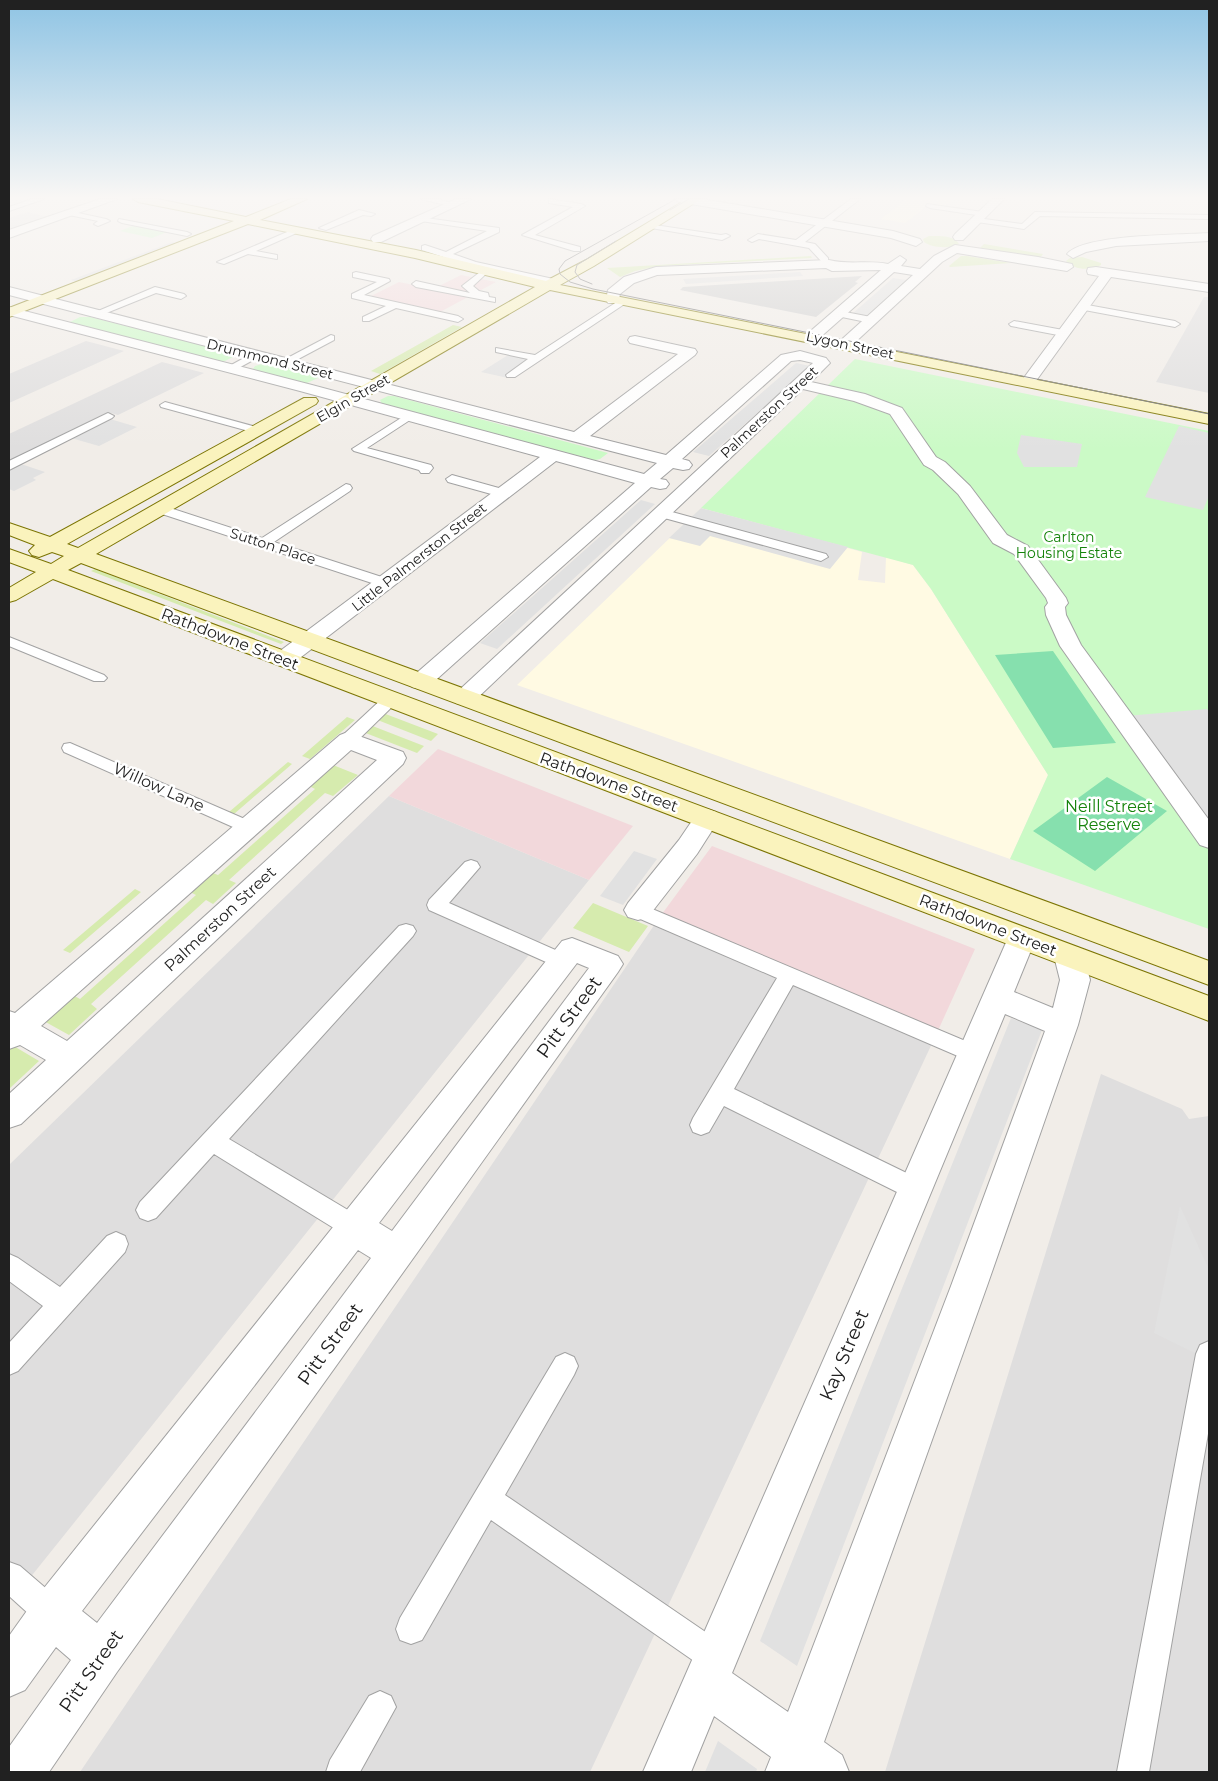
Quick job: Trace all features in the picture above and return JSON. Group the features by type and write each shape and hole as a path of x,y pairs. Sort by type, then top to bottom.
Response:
{"main road":[{"path":"62,282 78,286"},
{"path":"9,309 26,296 62,282"},
{"path":"9,309 42,300 87,282"},
{"name":"Elgin Street","path":"440,328 452,311 495,299 534,282"},
{"name":"Elgin Street","path":"9,596 480,324 539,282"},
{"name":"Lygon Street","path":"566,282 619,296 811,338 1209,404"},
{"name":"Lygon Street","path":"566,282 619,296 647,289 857,334 1209,419"},
{"path":"452,311 480,324"},
{"name":"Elgin Street","path":"13,561 51,544 370,367"},
{"path":"256,430 283,438"},
{"path":"182,472 209,480"},
{"path":"148,491 168,504"},
{"name":"Rathdowne Street","path":"9,529 1209,973"},
{"name":"Rathdowne Street","path":"13,561 51,571 707,818 1209,1010"},
{"path":"707,818 726,794"},
{"path":"1022,938 1036,925 1056,916 1069,956"}],"street":[{"path":"619,296 632,282"},
{"path":"647,289 660,282"},
{"path":"811,338 875,282"},
{"path":"845,344 913,282"},
{"path":"1033,376 1101,282"},
{"path":"1169,282 1209,288"},
{"name":"Drummond Street","path":"9,291 706,471"},
{"name":"Drummond Street","path":"9,309 56,324 324,393 685,491"},
{"path":"56,324 90,312"},
{"path":"577,438 690,352 635,340"},
{"name":"Palmerston Street","path":"420,682 786,358 800,356 820,361 820,365 800,384 464,698"},
{"path":"800,384 859,397 896,411 930,461 939,466 964,490 1000,539 1021,550 1058,602 1055,607 1056,614 1071,646 1209,839"},
{"path":"601,468 623,450"},
{"name":"Little Palmerston Street","path":"284,660 553,455"},
{"path":"459,646 502,662"},
{"path":"70,1058 12,1029 348,740"},
{"name":"Palmerston Street","path":"9,1114 394,758 348,740"},
{"path":"638,910 707,818"},
{"name":"Kay Street","path":"667,1772 1022,938"},
{"name":"Pitt Street","path":"9,1674 52,1614 572,949 608,964 101,1656 20,1772"},
{"path":"710,1670 802,1761 1063,1024 1075,980 1069,956"},
{"path":"997,998 1063,1024"},
{"path":"354,1227 396,1253"},
{"path":"52,1614 101,1656"}],"lane":[{"path":"384,282 355,296 394,305 452,311 473,294"},
{"path":"472,282 467,286 473,294"},
{"path":"416,284 495,299"},
{"path":"90,312 155,290 181,296"},
{"path":"511,375 537,358 619,296"},
{"path":"359,306 371,300"},
{"path":"366,319 394,305"},
{"path":"1082,306 1175,324"},
{"path":"840,314 871,320"},
{"path":"1014,324 1063,333"},
{"path":"283,362 331,338"},
{"path":"500,350 537,358"},
{"path":"229,369 255,355"},
{"path":"165,405 256,430"},
{"path":"9,466 108,416"},
{"path":"409,416 358,449 427,468 425,470"},
{"path":"452,479 502,493"},
{"path":"264,543 346,488"},
{"name":"Sutton Place","path":"168,504 264,543 386,583"},
{"path":"661,513 821,557"},
{"path":"9,641 98,678"},
{"path":"348,740 391,700"},
{"name":"Willow Lane","path":"70,748 248,827"},
{"path":"471,867 436,904 562,962"},
{"path":"638,910 974,1054"},
{"path":"148,1210 406,930"},
{"path":"701,1125 789,975"},
{"path":"720,1093 915,1189"},
{"path":"211,1140 354,1227"},
{"path":"9,1362 116,1244"},
{"path":"9,1266 62,1304"},
{"path":"1133,1772 1209,1354"},
{"path":"410,1629 565,1366"},
{"path":"487,1500 710,1670"},
{"path":"9,1577 52,1614"},
{"path":"342,1772 380,1707"}],"shaded area":[{"path":"399,282 433,289 447,282 496,282 440,312 369,297"},
{"path":"685,282 714,282 686,284"},
{"path":"763,282 858,283 816,317 680,290 683,287"},
{"path":"888,282 904,282 866,316 852,314"},
{"path":"1204,297 1209,297 1209,393 1156,382"},
{"path":"86,341 124,351 9,403 9,374"},
{"path":"511,353 537,359 508,378 481,372"},
{"path":"162,362 204,373 118,415 111,413 9,464 9,434"},
{"path":"796,363 810,366 709,456 693,452"},
{"path":"110,419 137,427 99,446 71,438"},
{"path":"1179,426 1209,433 1209,496 1203,510 1145,497"},
{"path":"1021,435 1082,444 1077,467 1024,467 1017,453"},
{"path":"18,463 45,472 33,478 36,480 14,491 9,489 9,467"},
{"path":"641,500 655,504 497,649 480,643"},
{"path":"701,508 862,552 858,580 885,583 886,557 913,565 931,589 1048,775 1010,859 517,685"},
{"path":"701,508 848,547 830,569 710,536 700,546 669,538"},
{"path":"1207,709 1209,712 1209,830 1126,716"},
{"path":"438,749 633,826 589,880 389,796"},
{"path":"389,796 589,880 17,1594 9,1587 9,1165"},
{"path":"712,846 975,949 936,1035 659,918"},
{"path":"634,851 657,859 623,905 600,896"},
{"path":"659,918 936,1035 590,1772 80,1772"},
{"path":"1011,1018 1042,1030 797,1666 760,1641"},
{"path":"1101,1074 1182,1109 1189,1119 1209,1116 1209,1772 885,1772"},
{"path":"1180,1206 1209,1270 1209,1360 1154,1333"},
{"path":"718,1741 757,1769 756,1772 705,1772"}],"green space":[{"path":"80,317 90,317 234,353 235,356 225,361 216,362 72,325 70,322"},
{"path":"453,325 462,327 380,374 371,371"},
{"name":"Carlton Housing Estate","path":"855,359 1209,431 1209,929 1010,859 1048,775 931,589 913,565 701,508"},
{"path":"266,363 318,376 318,378 307,383 301,383 253,369 255,366"},
{"path":"388,396 394,396 608,453 595,460 382,404 380,400"},
{"path":"95,569 284,642 281,644 91,571"},
{"path":"1053,651 1116,743 1053,748 995,655"},
{"path":"383,713 438,734 431,741 375,719"},
{"path":"347,717 355,720 310,759 302,756"},
{"path":"370,725 424,746 417,753 363,732"},
{"path":"288,762 292,764 234,814 229,812"},
{"path":"333,765 358,775 333,796 325,793 229,880 236,883 213,904 206,900 91,1004 97,1009 69,1035 42,1020 71,994 80,999 196,895 188,891 210,872 218,875 315,789 309,786"},
{"name":"Neill Street Reserve","path":"1107,777 1167,811 1095,871 1033,831"},
{"path":"135,889 141,892 70,953 63,950"},
{"path":"593,903 648,926 629,952 573,928"},
{"path":"12,1045 39,1061 9,1089 9,1048"}],"tram line":[{"path":"570,282 593,289 1209,414"},
{"path":"587,282 592,284"}]}
